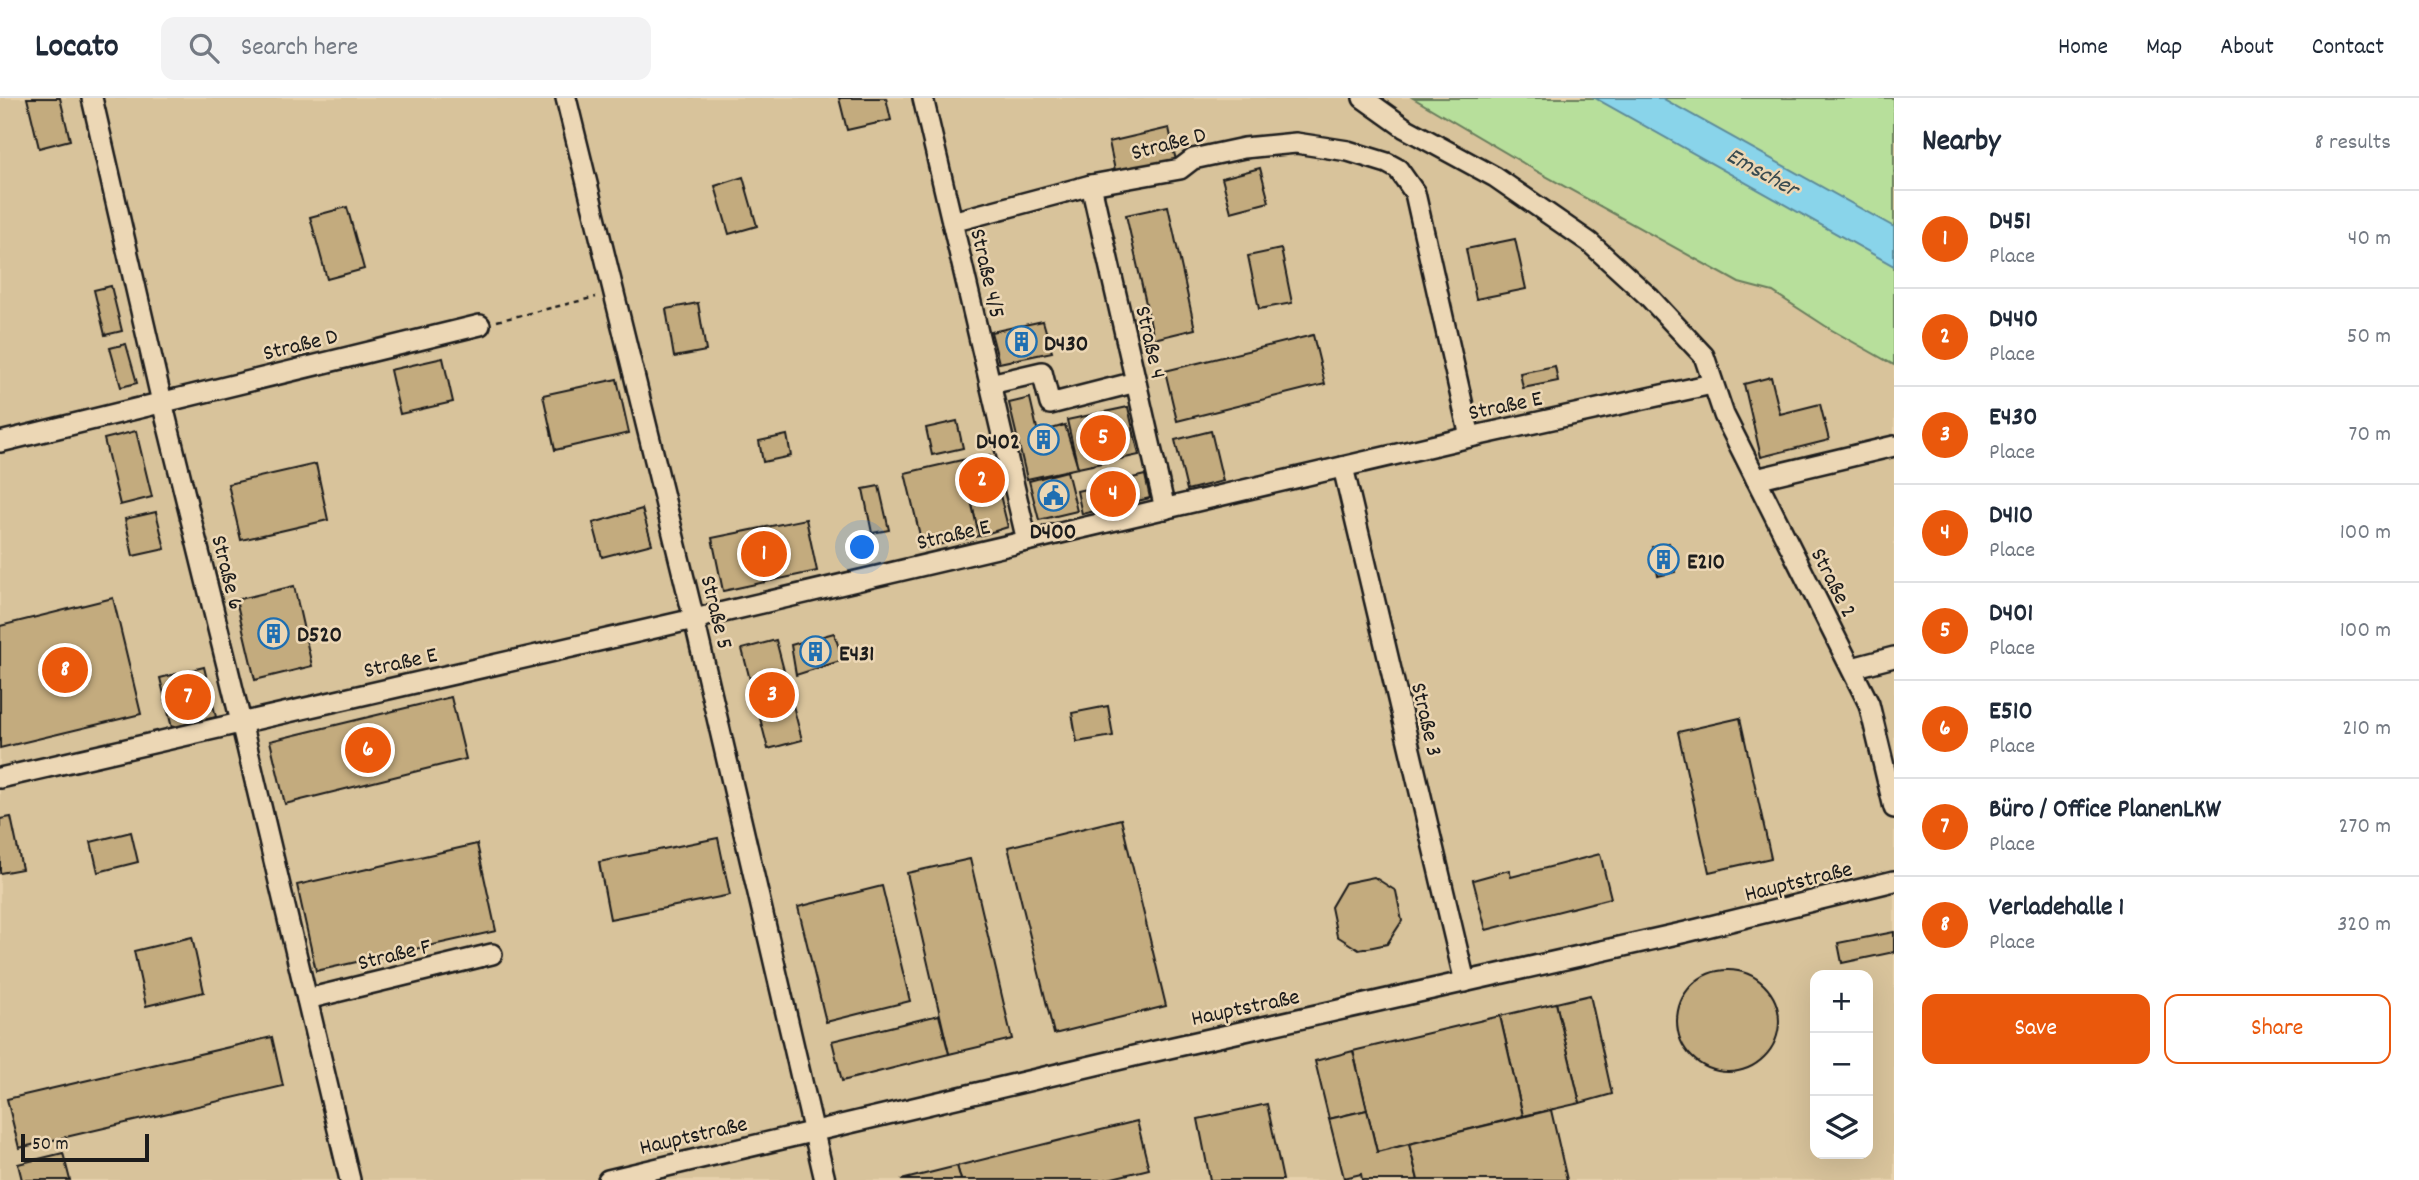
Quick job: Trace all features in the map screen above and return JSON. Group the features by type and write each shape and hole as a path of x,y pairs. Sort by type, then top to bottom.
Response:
{"lane":[{"name":"Straße 6","path":"92,98 162,402 242,722 350,1180"},
{"name":"Straße 5","path":"566,98 695,619 825,1180"},
{"name":"Straße 4/5","path":"923,98 1027,541"},
{"name":"Straße 2","path":"1363,98 1405,128 1495,177 1589,242 1650,297 1704,356 1724,415 1869,704 1894,808"},
{"name":"Straße D","path":"951,222 1091,185 1180,169 1193,159 1244,148 1296,143 1348,151 1388,163 1398,169 1415,193 1470,437"},
{"name":"Straße 4","path":"1091,185 1165,509"},
{"name":"Straße D","path":"0,442 480,325"},
{"path":"990,384 1042,372 1050,404 1136,382"},
{"name":"Straße E","path":"0,778 695,619 1470,437 1712,384"},
{"path":"1756,479 1894,446"},
{"name":"Straße 3","path":"1343,467 1465,982"},
{"path":"1852,668 1894,657"},
{"name":"Hauptstraße","path":"608,1180 1138,1055 1686,932 1894,881"},
{"name":"Straße F","path":"307,999 492,954"}],"path":[{"path":"480,325 613,293"}],"shaded area":[{"path":"0,98 1413,98 1540,173 1739,283 1773,292 1830,329 1894,365 1894,1180 0,1180"}],"green space":[{"path":"1413,98 1894,98 1894,365 1830,329 1773,292 1739,283 1540,173"}],"water":[{"name":"Emscher","path":"1595,98 1662,98 1894,227 1894,266"}],"building":[{"path":"27,98 60,98 70,140 39,148"},
{"path":"839,98 886,98 891,120 847,130"},
{"path":"1169,128 1176,161 1116,175 1109,142"},
{"path":"1260,168 1269,202 1231,212 1222,178"},
{"path":"743,177 757,226 729,234 715,186"},
{"path":"1168,206 1195,329 1154,339 1126,215"},
{"path":"347,207 364,269 327,279 310,217"},
{"path":"1515,239 1526,289 1476,299 1466,249"},
{"path":"1281,249 1292,303 1259,309 1248,256"},
{"path":"111,286 122,331 105,335 94,290"},
{"path":"698,303 706,351 674,357 666,309"},
{"name":"D430","path":"1043,321 1052,352 999,363 991,332"},
{"path":"1313,335 1325,384 1177,421 1165,371"},
{"path":"126,344 137,383 121,387 110,348"},
{"path":"443,358 453,402 400,414 390,370"},
{"path":"1555,366 1558,381 1523,388 1520,373"},
{"path":"1771,377 1780,414 1820,404 1829,440 1761,457 1744,384"},
{"path":"617,379 629,433 555,450 543,395"},
{"name":"D402","path":"1030,398 1038,433 1065,425 1078,468 1027,479 1009,403"},
{"path":"1128,407 1139,455 1078,468 1067,420"},
{"path":"957,421 963,448 932,455 926,428"},
{"path":"136,431 152,497 120,505 104,439"},
{"path":"1211,431 1223,481 1187,490 1175,440"},
{"path":"787,435 791,456 763,462 759,441"},
{"path":"990,455 1008,527 979,536 962,460"},
{"path":"962,460 979,536 923,548 905,473"},
{"path":"316,464 328,520 241,540 228,484"},
{"name":"D400","path":"1067,471 1077,511 1039,520 1029,481"},
{"path":"1145,475 1150,498 1082,514 1077,491"},
{"path":"879,486 889,530 872,533 863,489"},
{"path":"642,509 652,544 602,557 593,523"},
{"path":"156,512 165,549 133,556 125,519"},
{"path":"806,519 817,571 723,591 712,538"},
{"name":"E210","path":"1669,543 1675,572 1658,576 1652,547"},
{"name":"D520","path":"294,586 312,666 255,680 236,600"},
{"path":"113,598 141,714 0,748 0,626"},
{"name":"E431","path":"834,633 843,660 796,675 791,645"},
{"path":"776,640 802,740 768,749 742,649"},
{"path":"204,667 216,717 172,728 160,678"},
{"path":"451,697 466,759 285,804 270,741"},
{"path":"1108,706 1113,736 1077,742 1072,713"},
{"path":"1740,718 1771,858 1709,872 1678,732"},
{"path":"11,817 22,869 0,873 0,819"},
{"path":"1121,819 1166,1006 1054,1034 1008,847"},
{"path":"131,832 138,862 98,872 91,842"},
{"path":"718,838 730,895 610,919 599,862"},
{"path":"477,844 496,931 316,971 297,885"},
{"path":"1600,854 1611,898 1486,930 1473,880 1509,870 1511,877"},
{"path":"970,859 1012,1039 949,1054 907,873"},
{"path":"1374,877 1396,891 1402,921 1387,944 1359,950 1337,936 1331,907 1345,883"},
{"path":"882,886 910,1001 826,1022 798,907"},
{"path":"1894,932 1894,952 1842,963 1838,943"},
{"path":"192,937 204,992 146,1006 134,951"},
{"path":"1728,970 1747,974 1764,985 1775,1002 1779,1021 1775,1040 1764,1057 1747,1068 1728,1072 1709,1068 1692,1057 1681,1040 1677,1021 1681,1002 1692,985 1709,974"},
{"path":"1590,995 1612,1094 1580,1103 1556,1003"},
{"path":"1556,1003 1580,1103 1523,1116 1500,1016"},
{"path":"939,1015 949,1054 842,1081 832,1041"},
{"path":"1500,1016 1523,1116 1377,1152 1353,1051"},
{"path":"272,1037 283,1086 19,1148 7,1099"},
{"path":"1353,1051 1367,1110 1329,1119 1315,1061"},
{"path":"1267,1104 1283,1180 1210,1180 1198,1119"},
{"path":"1367,1110 1377,1152 1409,1144 1418,1180 1362,1180 1361,1174 1344,1178 1329,1119"},
{"path":"1551,1110 1567,1180 1418,1180 1409,1144"},
{"path":"1137,1121 1149,1169 1104,1180 961,1180 957,1166"},
{"path":"63,1153 70,1180 22,1180 18,1164"},
{"path":"957,1166 961,1180 901,1180"}],"place":[{"name":"D430","path":"1021,342"},
{"name":"D401","path":"1103,438"},
{"name":"D402","path":"1043,440"},
{"name":"D440","path":"982,480"},
{"name":"D410","path":"1113,494"},
{"name":"D400","path":"1053,496"},
{"name":"D451","path":"764,554"},
{"name":"E210","path":"1664,560"},
{"name":"D520","path":"274,633"},
{"name":"E431","path":"816,652"},
{"name":"Verladehalle 1","path":"65,670"},
{"name":"E430","path":"772,695"},
{"name":"Büro / Office PlanenLKW","path":"188,697"},
{"name":"E510","path":"368,750"}]}
